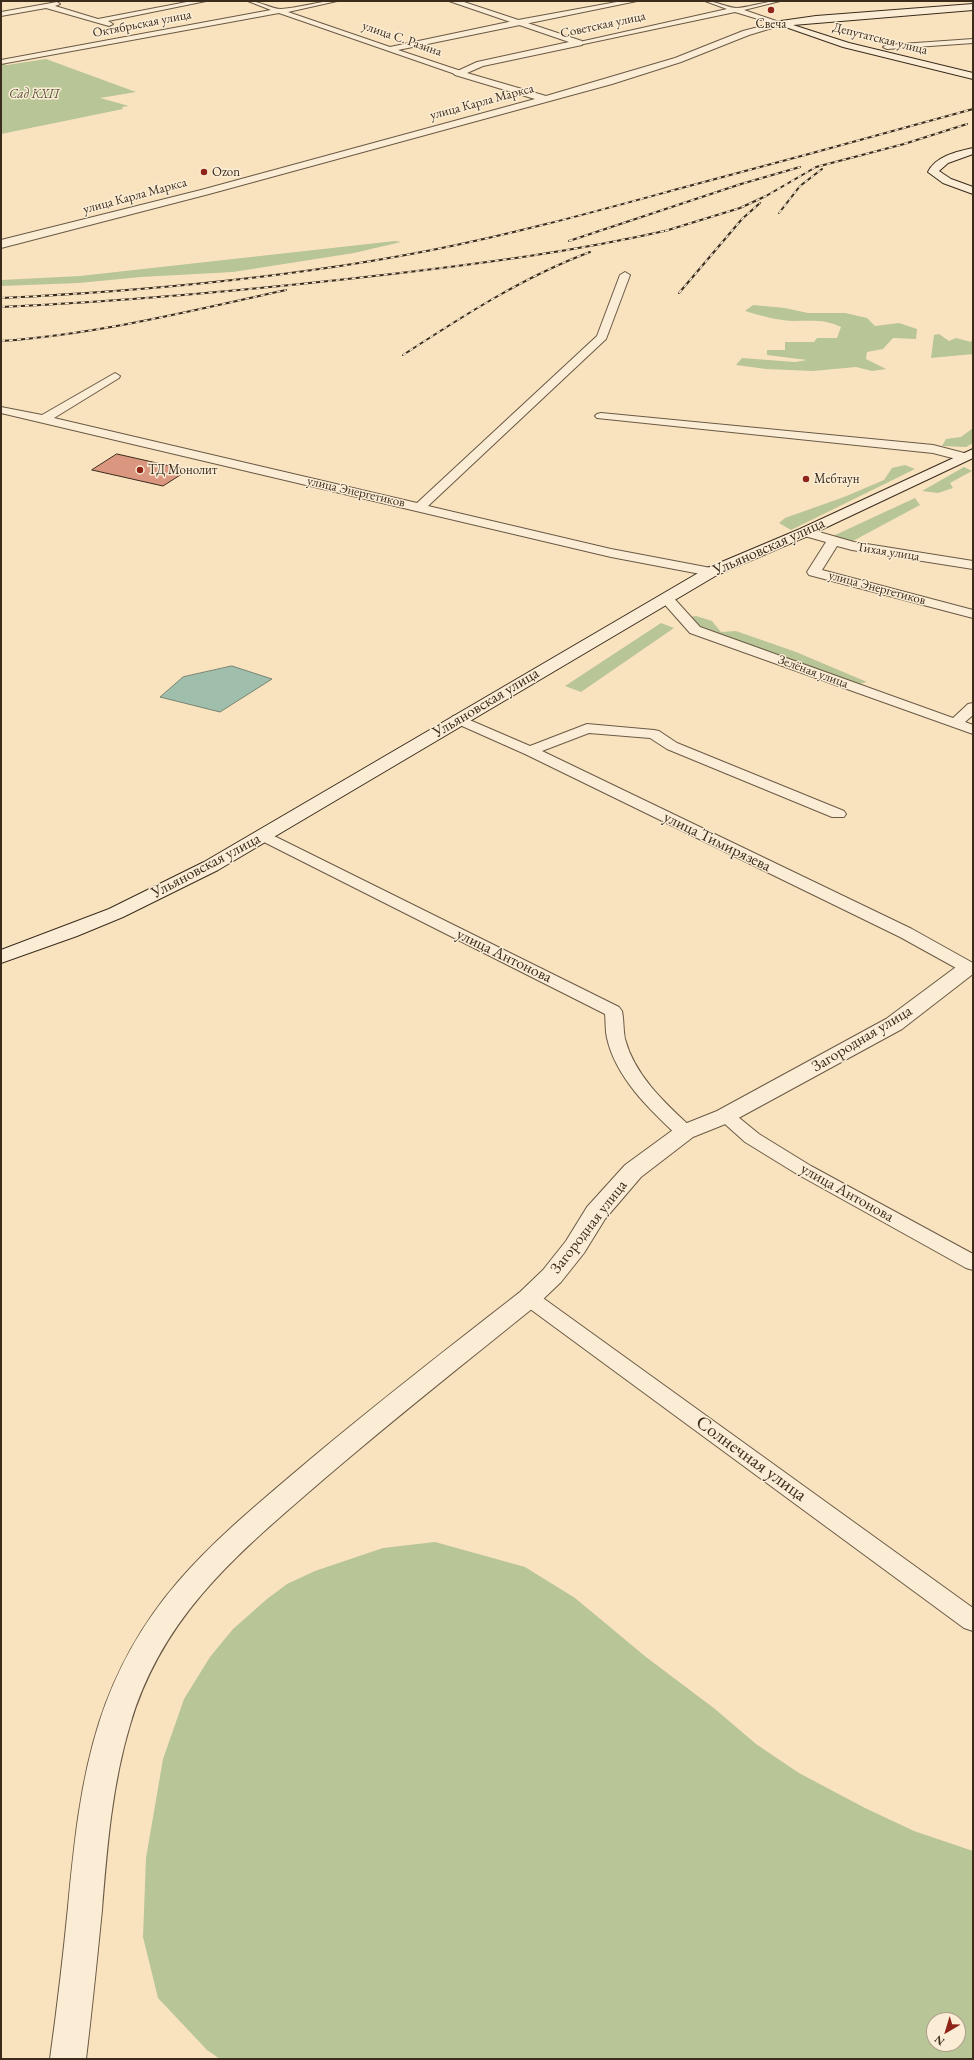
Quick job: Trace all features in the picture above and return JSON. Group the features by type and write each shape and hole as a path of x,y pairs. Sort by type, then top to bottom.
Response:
{"street":[{"path":"98,21 203,1"},
{"name":"улица С. Разина","path":"251,1 458,72 544,99"},
{"name":"Октябрьская улица","path":"1,62 334,1"},
{"path":"454,1 579,43"},
{"path":"391,49 518,22 634,1"},
{"path":"708,1 781,24"},
{"name":"Советская улица","path":"458,72 480,64 777,1"},
{"path":"1,14 65,2"},
{"path":"46,6 117,27"},
{"name":"улица Карла Маркса","path":"1,244 198,194 657,68 746,33 781,24 816,19 973,7"},
{"name":"Депутатская улица","path":"781,24 838,43 973,76"},
{"path":"130,31 143,36"},
{"path":"887,48 973,41"},
{"path":"973,151 941,163 934,167 933,172 947,181 973,190"},
{"path":"420,507 602,337 625,275"},
{"path":"44,419 114,376"},
{"name":"улица Энергетиков","path":"1,410 611,553 711,572"},
{"path":"601,416 933,449 969,455"},
{"name":"Ульяновская улица","path":"1,957 70,932 116,913 204,869 264,836 458,719 711,572 805,532 969,455"},
{"name":"Тихая улица","path":"805,532 833,542 973,566"},
{"name":"улица Энергетиков","path":"833,542 814,572 973,614"},
{"name":"Зелёная улица","path":"666,598 695,630 973,730"},
{"path":"956,723 973,707"},
{"name":"улица Тимирязева","path":"458,719 530,752 906,933 971,968"},
{"path":"530,752 587,728 654,734 672,746 838,814"},
{"name":"улица Антонова","path":"264,836 613,1010 617,1041 630,1068 658,1108 685,1132"},
{"name":"Загородная улица","path":"68,2059 76,2000 92,1836 104,1762 122,1700 143,1651 173,1606 207,1567 245,1531 366,1427 529,1298 552,1276 575,1247 596,1212 633,1171 685,1132 725,1116 894,1024 971,968"},
{"name":"улица Антонова","path":"725,1116 752,1138 804,1170 973,1263"},
{"name":"Солнечная улица","path":"529,1298 973,1621"}],"green space":[{"name":"Сад КХП","path":"46,59 136,92 100,98 129,106 122,107 123,109 1,134 1,63 7,65"},
{"path":"395,241 401,242 354,253 233,272 141,277 79,283 1,286 1,280 80,276"},
{"path":"753,305 785,308 808,313 845,313 867,318 875,326 899,323 917,329 916,339 893,338 883,349 867,352 866,359 886,369 872,371 856,367 813,371 766,369 736,365 742,358 795,362 807,360 767,355 767,350 785,350 785,342 814,342 817,338 837,338 841,327 824,322 781,320 745,311"},
{"path":"939,334 949,341 956,338 971,342 973,337 973,354 931,358 934,335"},
{"path":"973,428 973,443 966,447 942,446 946,439 961,437"},
{"path":"905,465 915,469 791,530 779,523 785,518 844,497 884,480 892,468"},
{"path":"964,467 972,471 950,483 953,488 938,493 922,491"},
{"path":"915,498 920,505 851,542 833,536"},
{"path":"696,616 712,621 721,632 736,631 796,652 867,682 856,685 707,631 689,617"},
{"path":"661,623 674,628 581,692 565,686"},
{"path":"435,1542 525,1567 575,1598 646,1657 715,1709 756,1744 799,1773 865,1808 914,1831 973,1851 973,2059 220,2059 207,2050 158,1998 143,1937 146,1858 163,1759 184,1699 210,1657 233,1629 267,1599 287,1584 315,1571 383,1548"}],"shaded area":[{"path":"232,666 272,679 220,712 160,697 183,677"}],"building":[{"name":"ТД Монолит","path":"117,454 188,470 163,486 92,470"}],"railway":[{"path":"1,298 218,282 271,276 379,260 432,250 561,220 796,158 973,109"},
{"path":"667,230 740,208 766,196 816,167 904,144 967,124"},
{"path":"569,241 741,184 800,167"},
{"path":"779,213 800,186 822,169"},
{"path":"679,293 742,219 760,203"},
{"path":"1,307 197,294 392,274 531,256 667,230"},
{"path":"403,355 517,285 590,252"},
{"path":"1,341 73,333 144,321 286,290"}],"place":[{"name":"Свеча","path":"771,10"},
{"name":"Ozon","path":"204,172"},
{"name":"ТД Монолит","path":"140,470"},
{"name":"Мебтаун","path":"806,479"}]}
